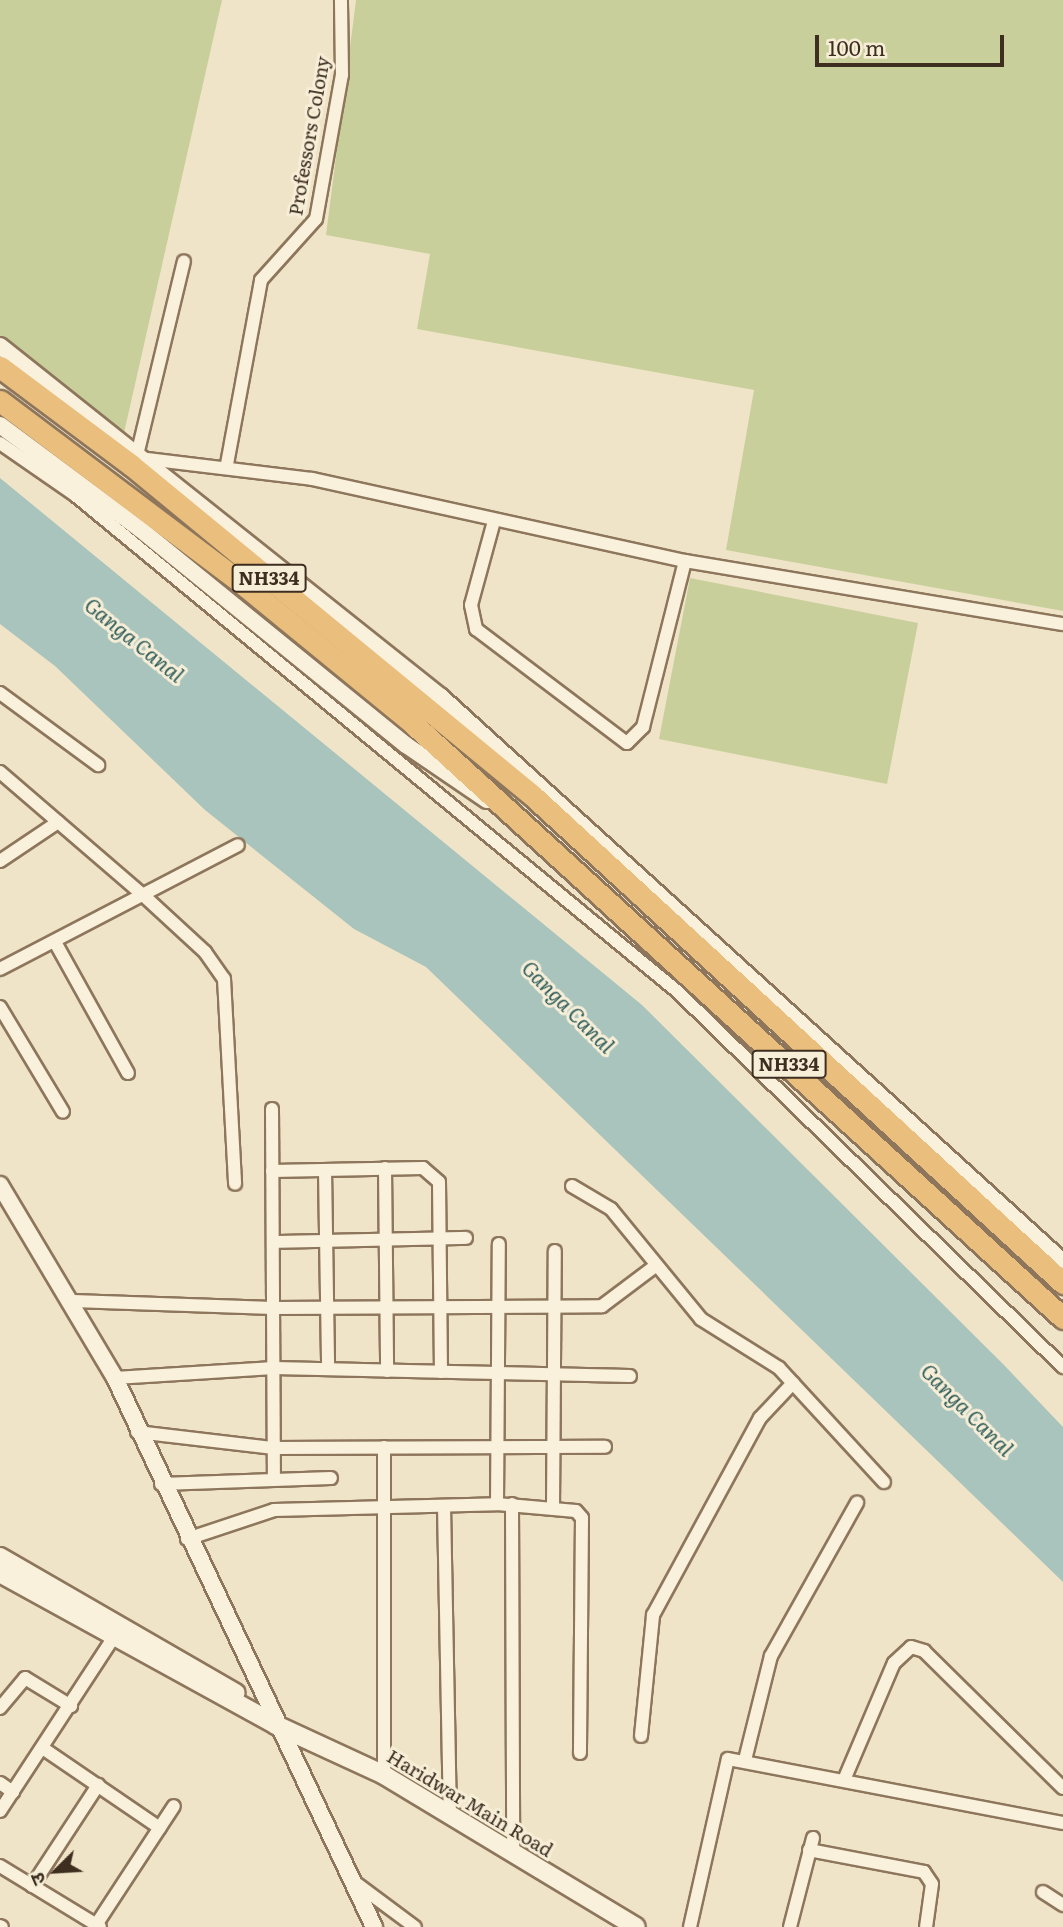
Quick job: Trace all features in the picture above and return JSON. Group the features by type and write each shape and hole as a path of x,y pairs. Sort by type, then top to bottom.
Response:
{"highway":[{"name":"NH334","path":"0,367 131,464 533,796 1063,1283"},
{"name":"NH334","path":"0,401 244,584 526,822 1063,1318"}],"main road":[{"name":"Haridwar Main Road","path":"0,1557 226,1684 276,1725"},
{"name":"Haridwar Main Road","path":"0,1573 113,1638 276,1725 384,1775 628,1925"}],"street":[{"name":"Professors Colony","path":"227,464 261,280 316,219 339,94 338,1"},
{"path":"142,455 184,261"},
{"path":"0,346 142,455 441,697 1063,1262"},
{"path":"0,425 140,529 406,745 526,822"},
{"path":"0,443 75,495 677,991 1063,1367"},
{"path":"142,455 227,464 685,561 1063,624"},
{"path":"494,521 471,605 476,629 627,743 643,727 685,561"},
{"path":"0,693 98,765"},
{"path":"0,772 205,952 224,979 235,1184"},
{"path":"0,861 58,822"},
{"path":"0,969 237,845"},
{"path":"55,942 128,1073"},
{"path":"0,1007 63,1112"},
{"path":"272,1109 274,1480"},
{"path":"385,1168 387,1371"},
{"path":"272,1171 423,1168 439,1182 443,1238 441,1372"},
{"path":"325,1170 328,1369"},
{"path":"0,1185 74,1301 115,1378 161,1484 276,1725 357,1884 374,1927"},
{"path":"572,1186 611,1209 654,1267 701,1319 793,1382 884,1482"},
{"path":"273,1242 466,1238"},
{"path":"497,1504 499,1244"},
{"path":"553,1507 556,1447 555,1251"},
{"path":"74,1301 273,1308 602,1306 654,1267"},
{"path":"115,1378 274,1368 630,1376"},
{"path":"641,1736 653,1615 754,1428 793,1382"},
{"path":"137,1432 274,1447 605,1447"},
{"path":"384,1447 384,1775"},
{"path":"161,1484 331,1478"},
{"path":"745,1760 771,1656 857,1503"},
{"path":"187,1539 274,1510 384,1505 512,1504 553,1507 582,1518 580,1752"},
{"path":"512,1504 513,1853"},
{"path":"444,1506 450,1815"},
{"path":"0,1811 44,1749 113,1638"},
{"path":"844,1780 894,1662 911,1647 924,1651 1063,1788"},
{"path":"0,1707 25,1678 71,1706"},
{"path":"44,1749 160,1828"},
{"path":"690,1927 725,1762 745,1760 1063,1824"},
{"path":"0,1783 13,1792"},
{"path":"32,1886 98,1785"},
{"path":"0,1866 98,1926 174,1807"},
{"path":"790,1927 811,1844 924,1872 932,1884 926,1927"},
{"path":"357,1884 415,1927"},
{"path":"1043,1892 1063,1905"}],"green space":[{"path":"0,0 222,0 124,433 0,337"},
{"path":"356,0 1063,0 1063,611 726,550 754,390 417,329 430,254 326,235"},
{"path":"690,578 918,623 887,784 659,739"}],"water":[{"name":"Ganga Canal","path":"0,478 642,1005 1003,1364 1063,1427 1063,1582 426,967 354,929 205,810 55,666 0,624"}]}
